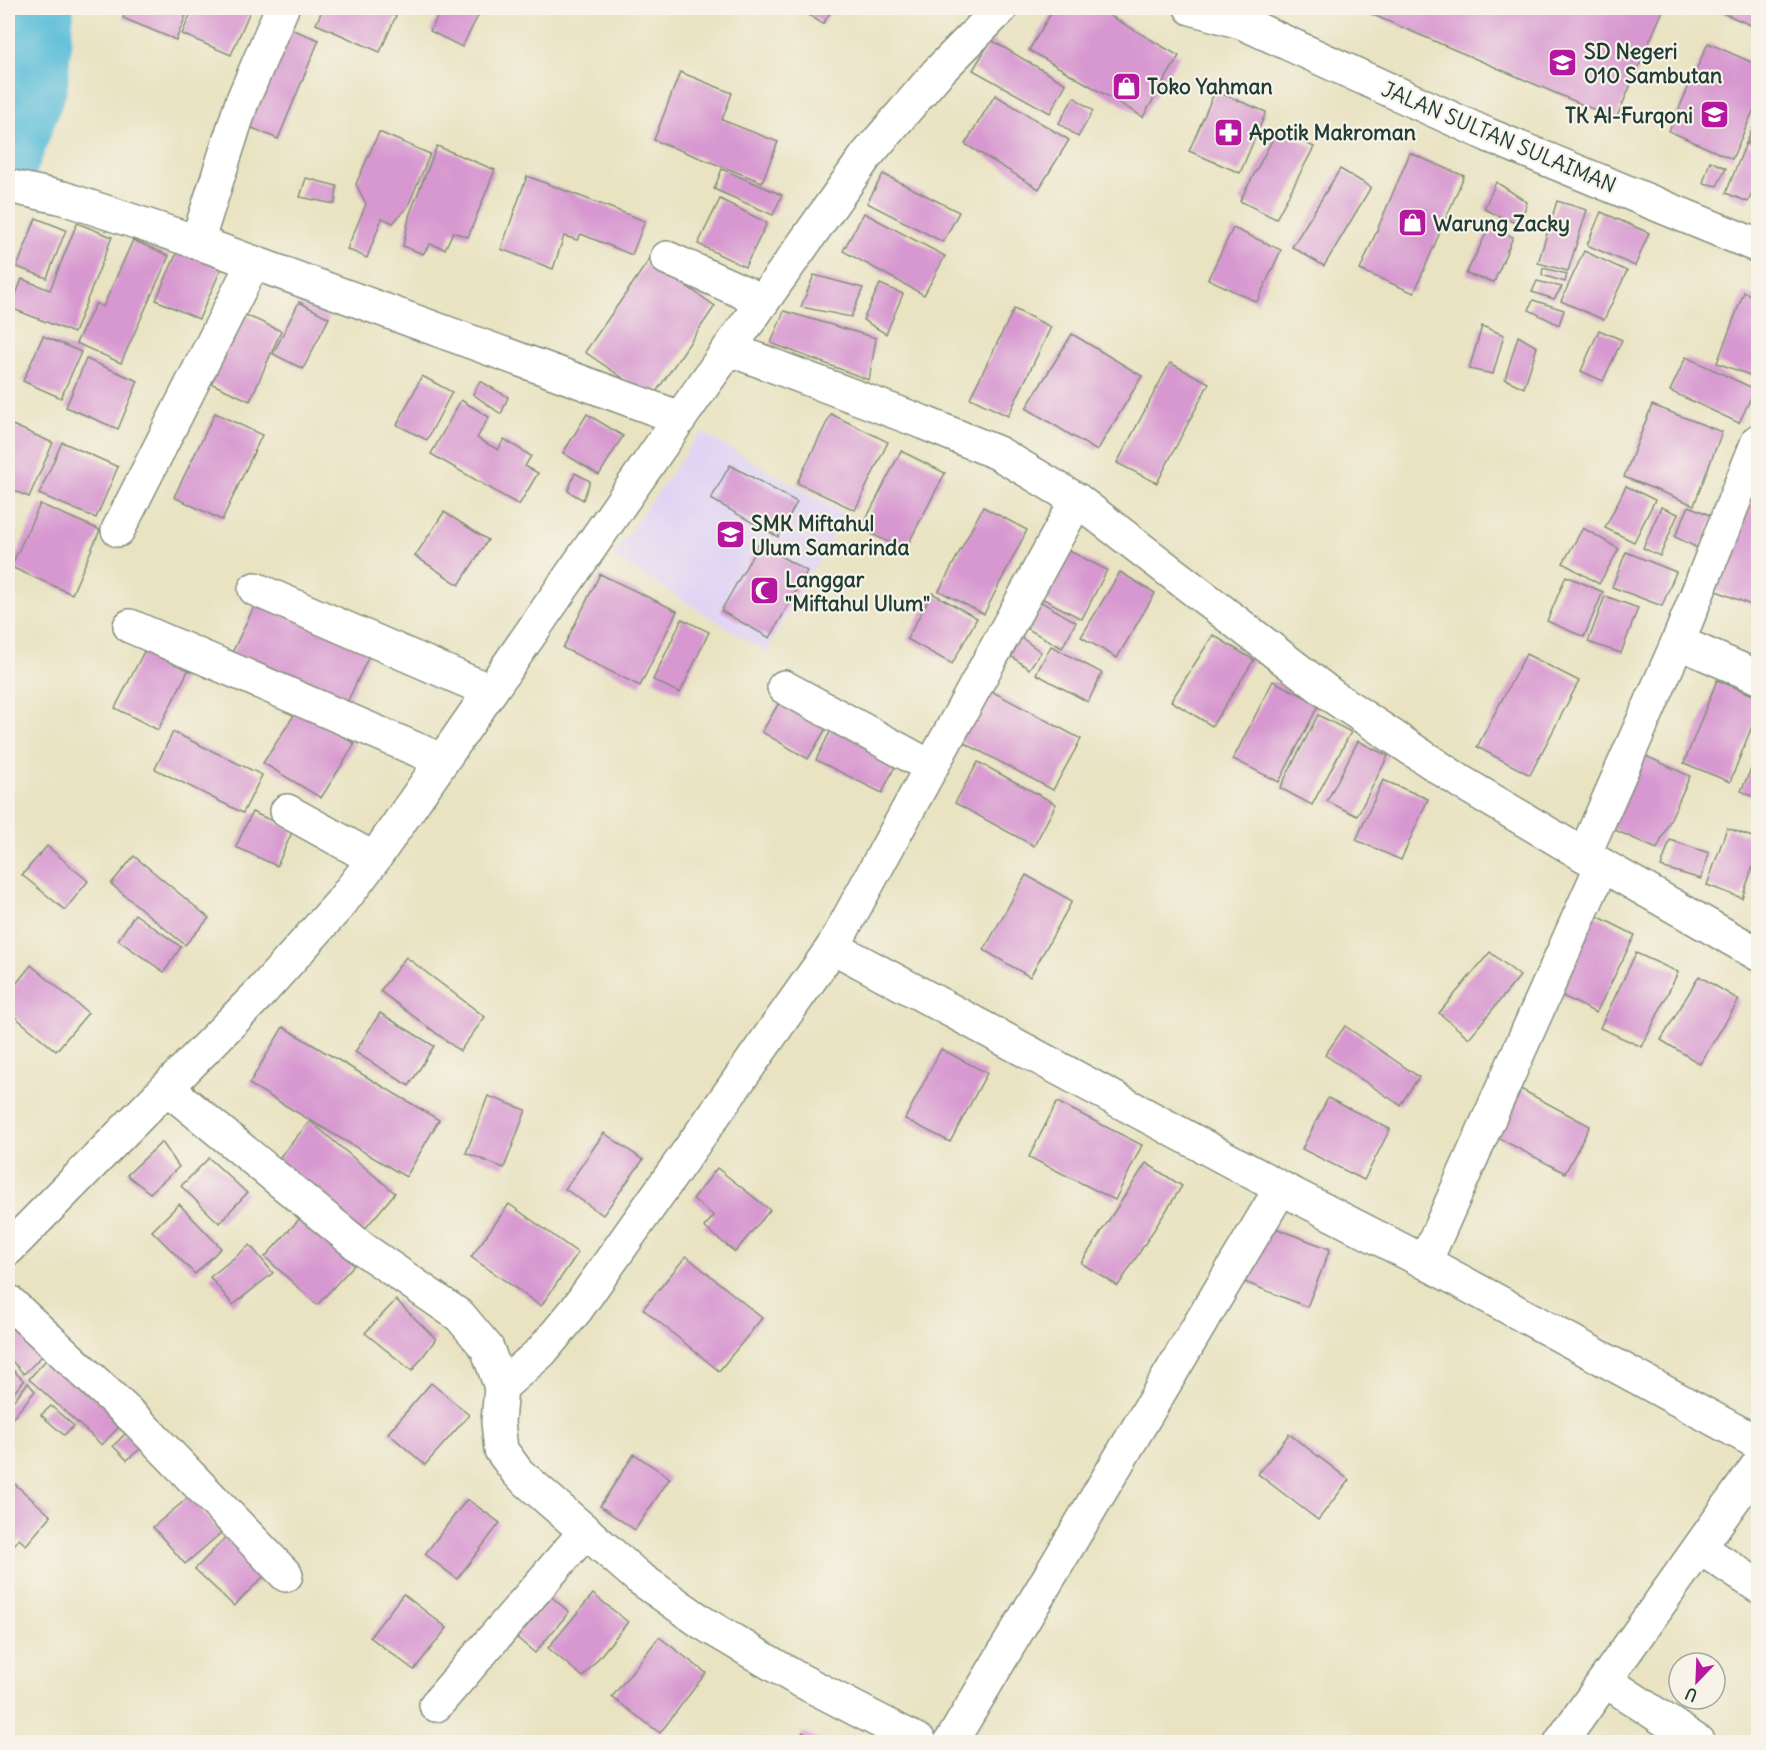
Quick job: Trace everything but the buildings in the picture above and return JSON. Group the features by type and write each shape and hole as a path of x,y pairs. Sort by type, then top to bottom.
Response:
{"street":[{"path":"197,243 242,102 282,8"},
{"path":"8,1249 262,991 340,904 374,859 680,418 866,156 938,72 1001,8"},
{"name":"JALAN SULTAN SULAIMAN","path":"1191,8 1235,15 1488,135 1758,246"},
{"path":"8,186 63,198 197,243 680,418"},
{"path":"667,258 763,301"},
{"path":"118,530 253,263"},
{"path":"729,349 998,453 1077,500 1335,699 1461,782 1758,954"},
{"path":"1425,1262 1593,860 1758,441"},
{"path":"501,1387 541,1352 576,1310 834,947 1077,500"},
{"path":"255,589 490,691"},
{"path":"130,626 441,760"},
{"path":"1678,642 1758,676"},
{"path":"784,687 931,767"},
{"path":"287,811 374,859"},
{"path":"834,947 1281,1188 1425,1262 1758,1443"},
{"path":"167,1088 363,1249 460,1316 487,1348 501,1387 498,1422 501,1450 518,1473 639,1577 703,1623 796,1678 920,1743"},
{"path":"951,1743 1281,1188"},
{"path":"8,1301 138,1422 286,1575"},
{"path":"1561,1743 1758,1465"},
{"path":"436,1706 586,1531"},
{"path":"1700,1548 1758,1586"},
{"path":"1606,1681 1698,1743"}],"shaded area":[{"name":"SMK Miftahul Ulum Samarinda","path":"701,432 845,514 766,652 612,556"}],"waterway":[{"path":"8,156 35,83 41,8"}],"place":[{"name":"SD Negeri 010 Sambutan","path":"1563,63"},
{"name":"Toko Yahman","path":"1126,86"},
{"name":"TK Al-Furqoni","path":"1714,115"},
{"name":"Apotik Makroman","path":"1228,132"},
{"name":"Warung Zacky","path":"1412,223"},
{"name":"SMK Miftahul Ulum Samarinda","path":"730,535"},
{"name":"Langgar \"Miftahul Ulum\"","path":"764,591"}]}
